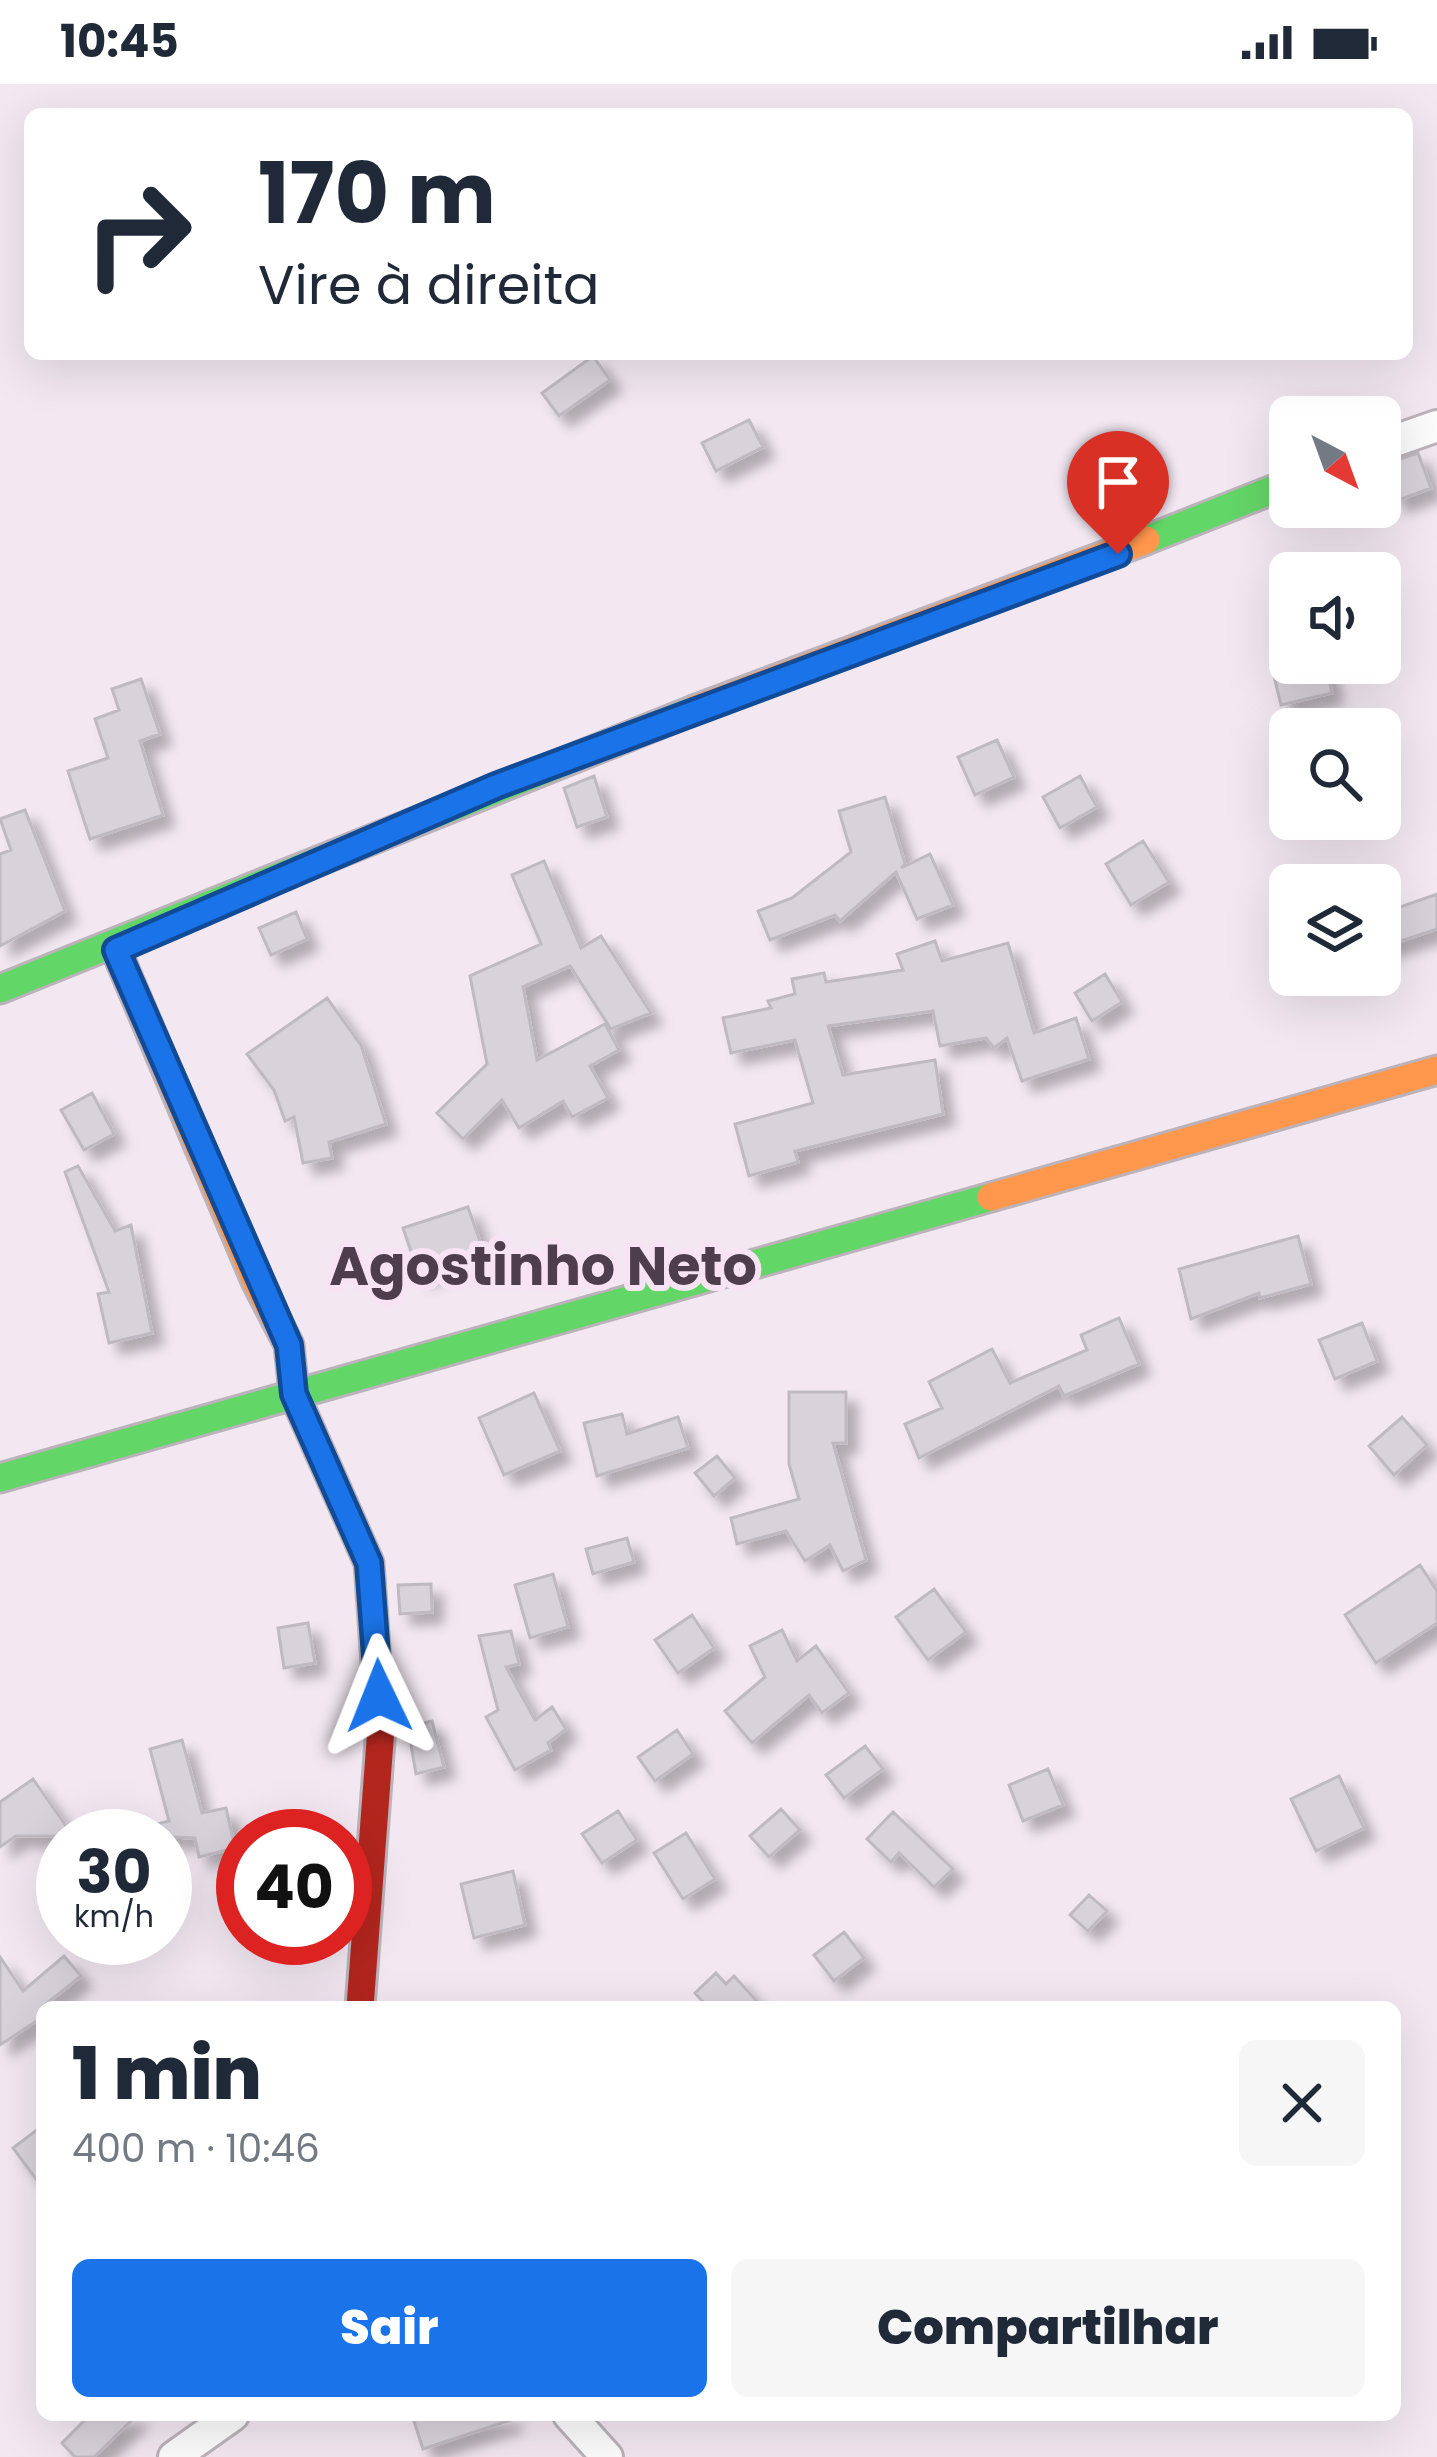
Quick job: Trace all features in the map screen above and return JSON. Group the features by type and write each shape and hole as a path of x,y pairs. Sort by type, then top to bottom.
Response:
{"street":[{"path":"1401,439 1437,426"},
{"path":"0,989 116,950 410,820 710,702 1118,554 1269,492"},
{"path":"116,950 289,1345 294,1394 369,1563 381,1728 360,2001"},
{"path":"0,1478 1437,1070"},
{"path":"174,2457 224,2421"},
{"path":"574,2421 607,2457"}],"building":[{"path":"587,360 596,360 610,380 559,416 542,393"},
{"path":"749,420 763,447 716,471 702,443"},
{"path":"1418,453 1431,488 1401,499 1401,459"},
{"path":"141,679 160,734 140,741 163,815 90,839 68,771 108,758 95,719 119,710 112,689"},
{"path":"1276,684 1330,684 1332,693 1281,705"},
{"path":"997,740 1014,777 975,795 958,757"},
{"path":"594,776 607,817 577,827 564,788"},
{"path":"1080,776 1097,807 1060,828 1043,797"},
{"path":"885,797 905,864 901,868 930,854 953,905 917,919 896,872 840,921 835,915 770,940 758,911 792,898 851,852 839,811"},
{"path":"25,810 65,911 0,946 0,854 11,850 0,819"},
{"path":"1143,841 1169,882 1131,905 1106,864"},
{"path":"544,861 581,948 601,936 651,1013 611,1029 570,966 523,987 537,1060 605,1024 619,1050 590,1066 608,1098 572,1117 563,1101 519,1128 502,1100 463,1139 437,1113 487,1064 470,976 541,944 512,875"},
{"path":"1437,894 1437,929 1401,941 1401,907"},
{"path":"296,912 307,939 271,955 259,928"},
{"path":"935,941 942,961 1008,943 1034,1033 1076,1018 1089,1059 1022,1081 1007,1038 994,1048 986,1038 940,1046 933,1011 828,1026 843,1075 935,1060 943,1114 795,1151 798,1162 749,1176 735,1124 813,1103 795,1040 731,1053 723,1018 771,1008 768,1001 795,994 792,979 824,973 826,982 903,970 897,954"},
{"path":"1105,974 1122,1002 1092,1021 1075,993"},
{"path":"327,998 361,1045 386,1124 329,1142 332,1158 303,1163 294,1117 285,1121 274,1090 247,1054"},
{"path":"92,1093 114,1134 84,1150 61,1110"},
{"path":"78,1166 115,1231 131,1225 152,1333 109,1343 98,1294 109,1292 65,1172"},
{"path":"468,1207 484,1253 419,1275 403,1228"},
{"path":"1298,1236 1311,1284 1260,1298 1259,1293 1191,1319 1179,1269"},
{"path":"1119,1318 1139,1364 1064,1396 1059,1386 919,1458 905,1424 942,1408 929,1382 992,1349 1010,1383 1087,1350 1081,1335"},
{"path":"1362,1323 1377,1361 1335,1379 1319,1340"},
{"path":"789,1392 846,1392 846,1443 833,1443 866,1560 843,1571 830,1545 805,1561 786,1531 737,1544 731,1518 799,1499 789,1464"},
{"path":"534,1393 560,1451 504,1475 479,1418"},
{"path":"622,1414 627,1434 678,1417 688,1448 597,1476 584,1423"},
{"path":"1402,1417 1427,1445 1394,1475 1369,1446"},
{"path":"717,1456 735,1478 714,1496 695,1473"},
{"path":"627,1538 634,1562 593,1574 586,1549"},
{"path":"1420,1565 1437,1591 1437,1623 1376,1663 1345,1615"},
{"path":"553,1574 568,1627 530,1638 515,1585"},
{"path":"431,1584 432,1612 400,1614 398,1585"},
{"path":"934,1589 966,1632 928,1660 896,1617"},
{"path":"692,1615 714,1648 678,1673 655,1640"},
{"path":"308,1623 315,1663 284,1668 278,1628"},
{"path":"782,1630 797,1661 816,1646 849,1693 822,1713 809,1695 752,1743 725,1711 765,1677 750,1646"},
{"path":"511,1631 519,1664 506,1667 535,1720 552,1707 566,1729 548,1743 551,1750 515,1770 486,1717 498,1710 479,1636"},
{"path":"432,1721 444,1767 416,1774 408,1727"},
{"path":"677,1730 693,1754 655,1781 638,1757"},
{"path":"182,1740 202,1813 216,1810 216,1853 199,1857 192,1838 192,1809 166,1809 150,1749"},
{"path":"865,1746 883,1769 844,1798 826,1775"},
{"path":"1048,1769 1063,1805 1023,1821 1009,1785"},
{"path":"1339,1776 1364,1828 1316,1851 1291,1799"},
{"path":"33,1779 54,1809 36,1809 36,1836 16,1836 0,1847 0,1802"},
{"path":"781,1809 800,1830 769,1857 750,1836"},
{"path":"618,1811 637,1840 602,1863 582,1834"},
{"path":"893,1812 953,1869 934,1887 899,1853 891,1862 867,1839"},
{"path":"686,1833 715,1879 683,1899 654,1853"},
{"path":"513,1871 525,1925 474,1938 461,1884"},
{"path":"1089,1895 1107,1911 1088,1931 1070,1915"},
{"path":"844,1932 864,1958 834,1981 814,1955"},
{"path":"0,1957 23,1991 53,1965 72,1965 81,1976 50,2001 36,2001 36,2021 0,2045"},
{"path":"716,1973 726,1984 734,1976 757,2001 702,2001 695,1993"},
{"path":"36,2131 36,2179 13,2148"},
{"path":"84,2421 131,2421 94,2457 75,2457 62,2443"},
{"path":"414,2421 508,2421 423,2449"}],"traffic: fast":[{"path":"1146,540 1269,491"},
{"path":"0,989 694,710"},
{"path":"0,1478 991,1197"}],"traffic: slow":[{"path":"694,710 1146,540"},
{"path":"116,950 256,1281 289,1345 294,1394 369,1563 377,1677"},
{"path":"991,1197 1437,1070"}],"traffic: jam":[{"path":"360,2001 381,1728 377,1677"}],"district":[{"name":"Agostinho Neto","path":"543,1266"}],"route":[{"path":"379,1696 369,1563 294,1394 289,1345 256,1281 116,950 496,786 710,702 1118,554"}]}
